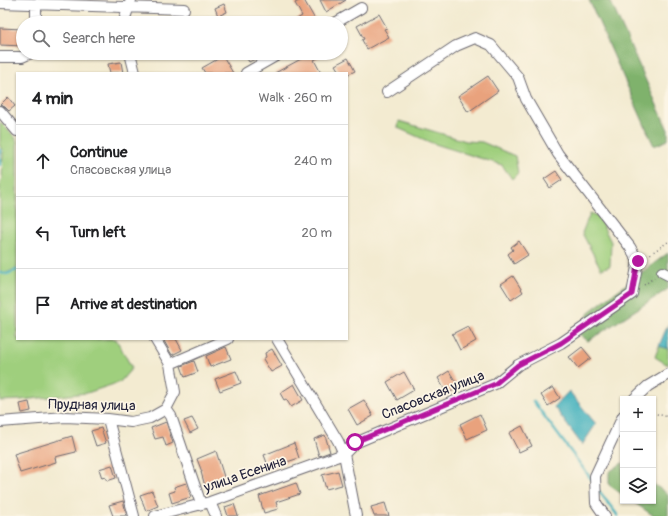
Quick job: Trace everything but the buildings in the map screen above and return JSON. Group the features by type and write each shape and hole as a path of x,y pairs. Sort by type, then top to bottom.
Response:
{"street":[{"path":"0,3 129,4 184,9"},
{"path":"36,4 36,16"},
{"path":"126,16 129,4"},
{"path":"347,16 361,8"},
{"path":"387,92 456,46 475,38 491,45 518,77 526,99 558,154 630,247 638,261"},
{"path":"0,57 16,57"},
{"path":"132,60 135,72"},
{"path":"248,72 269,60"},
{"path":"0,111 16,130"},
{"name":"Спасовская улица","path":"344,454 355,442 495,384 518,365 561,343 632,294 638,261"},
{"path":"156,340 170,364 175,392 166,409 171,416 206,503 216,516"},
{"path":"170,364 226,340"},
{"path":"278,340 338,441 344,454 356,516"},
{"path":"637,396 648,386 668,374"},
{"name":"Прудная улица","path":"0,422 65,417 108,419 131,422 150,418 166,409"},
{"path":"108,419 134,516"},
{"path":"605,516 596,503 595,476 620,422"},
{"name":"улица Есенина","path":"154,516 206,503 344,454"}],"path":[{"path":"638,261 668,242"},
{"path":"644,285 665,273"},
{"path":"656,414 668,417"}],"green space":[{"path":"589,0 610,0 668,130 668,140 654,146"},
{"path":"399,121 466,141 482,142 515,156 518,173 512,179 502,165 432,143 398,128"},
{"path":"0,122 15,137 16,140 16,268 6,273 0,272 0,182 2,178 3,151 0,147"},
{"path":"590,213 598,216 611,242 610,266 601,269 582,233"},
{"path":"668,253 668,289 588,341 578,333 590,311"},
{"path":"16,270 16,340 117,340 132,368 120,382 87,393 0,401 0,273 7,274"},
{"path":"659,346 668,349 668,365 655,357"},
{"path":"620,464 620,493 609,485 609,472"},
{"path":"656,486 668,494 668,516 654,516 636,504 656,504"}],"water":[{"path":"668,324 668,349 659,346"},
{"path":"569,391 596,424 582,445 554,407"}],"waterway":[{"path":"0,150 0,165"},
{"path":"0,273 7,274 16,270"},
{"path":"533,401 592,480"},
{"path":"599,491 618,516"}],"route":[{"path":"355,442 495,384 518,365 561,343 632,294 638,261"}]}
